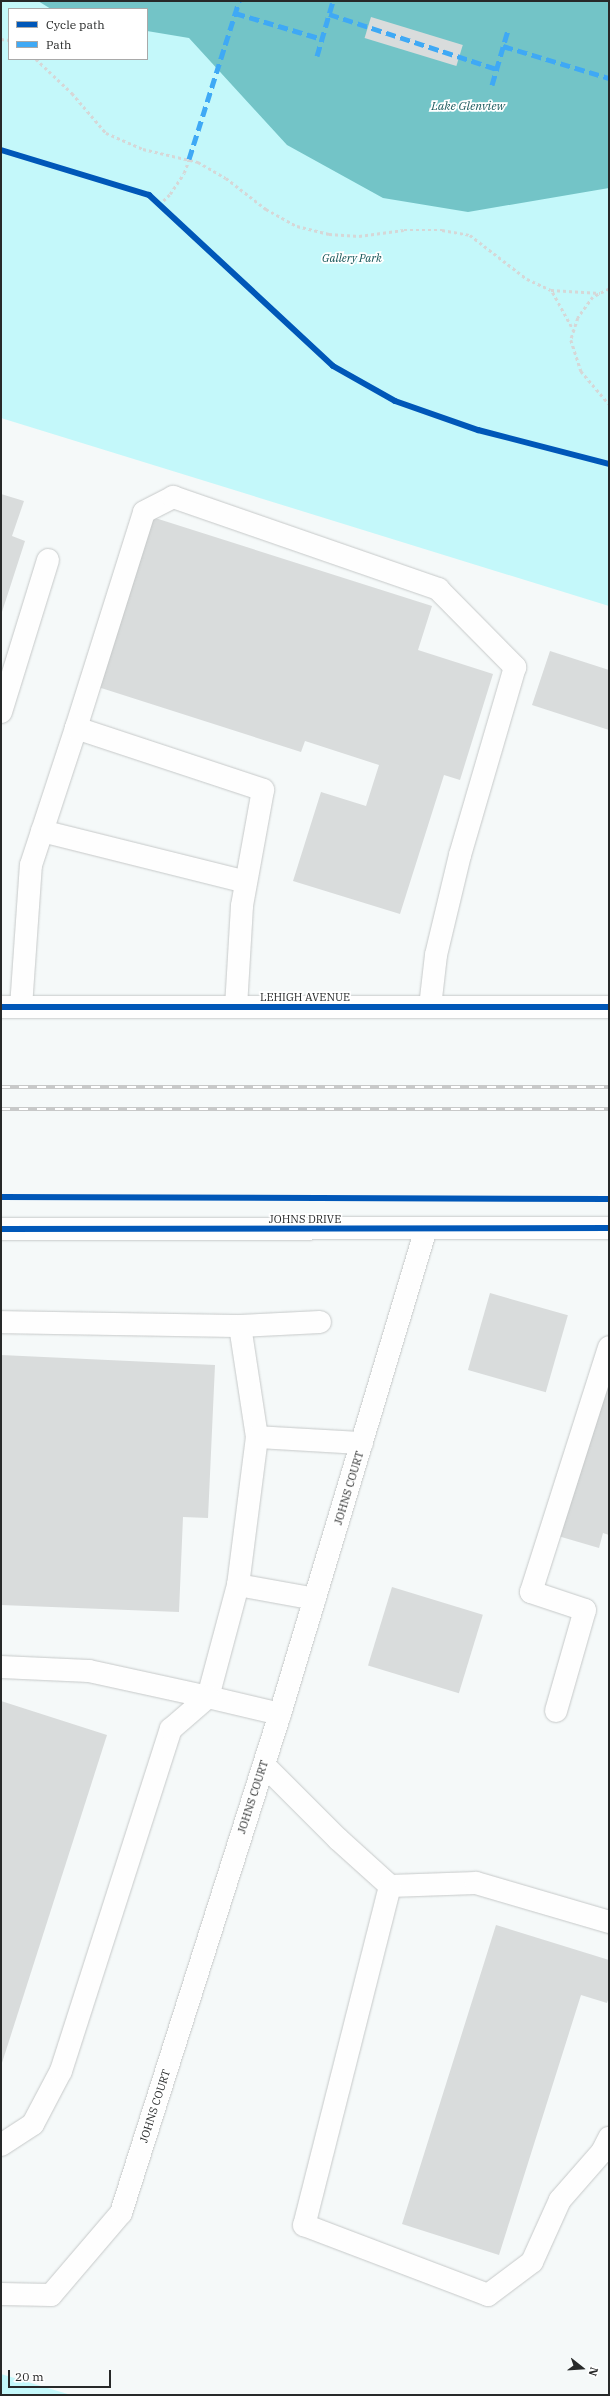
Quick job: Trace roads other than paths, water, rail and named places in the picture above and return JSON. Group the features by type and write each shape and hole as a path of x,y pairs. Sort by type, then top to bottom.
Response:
{"street":[{"path":"11,1007 31,865 144,512 173,497 438,589 515,667 460,855 436,955 430,1007"},
{"path":"1,712 48,560"},
{"path":"76,728 263,790 242,906 236,1007"},
{"path":"42,831 246,882"},
{"name":"LEHIGH AVENUE","path":"11,1007 609,1007"},
{"name":"JOHNS DRIVE","path":"1,1229 609,1228"},
{"name":"JOHNS COURT","path":"1,2294 51,2295 121,2212 316,1599 426,1229"},
{"path":"1,1322 240,1326 320,1322"},
{"path":"1,2145 33,2124 61,2071 171,1729 208,1697 238,1585 257,1437 240,1326"},
{"path":"556,1711 585,1610 531,1592 609,1347"},
{"path":"257,1437 362,1443"},
{"path":"238,1585 316,1599"},
{"path":"1,1667 89,1671 280,1714"},
{"path":"264,1765 338,1839 390,1886 476,1883 609,1922"},
{"path":"390,1886 304,2225 488,2295 532,2262 560,2200 602,2152 609,2138"}],"water":[{"name":"Lake Glenview","path":"38,1 609,1 609,188 468,212 383,198 287,145 189,38 148,31 148,8 49,8"}],"railway":[{"path":"1,1087 609,1087"},
{"path":"1,1109 609,1109"}],"park label":[{"name":"Gallery Park","path":"352,258"}]}
